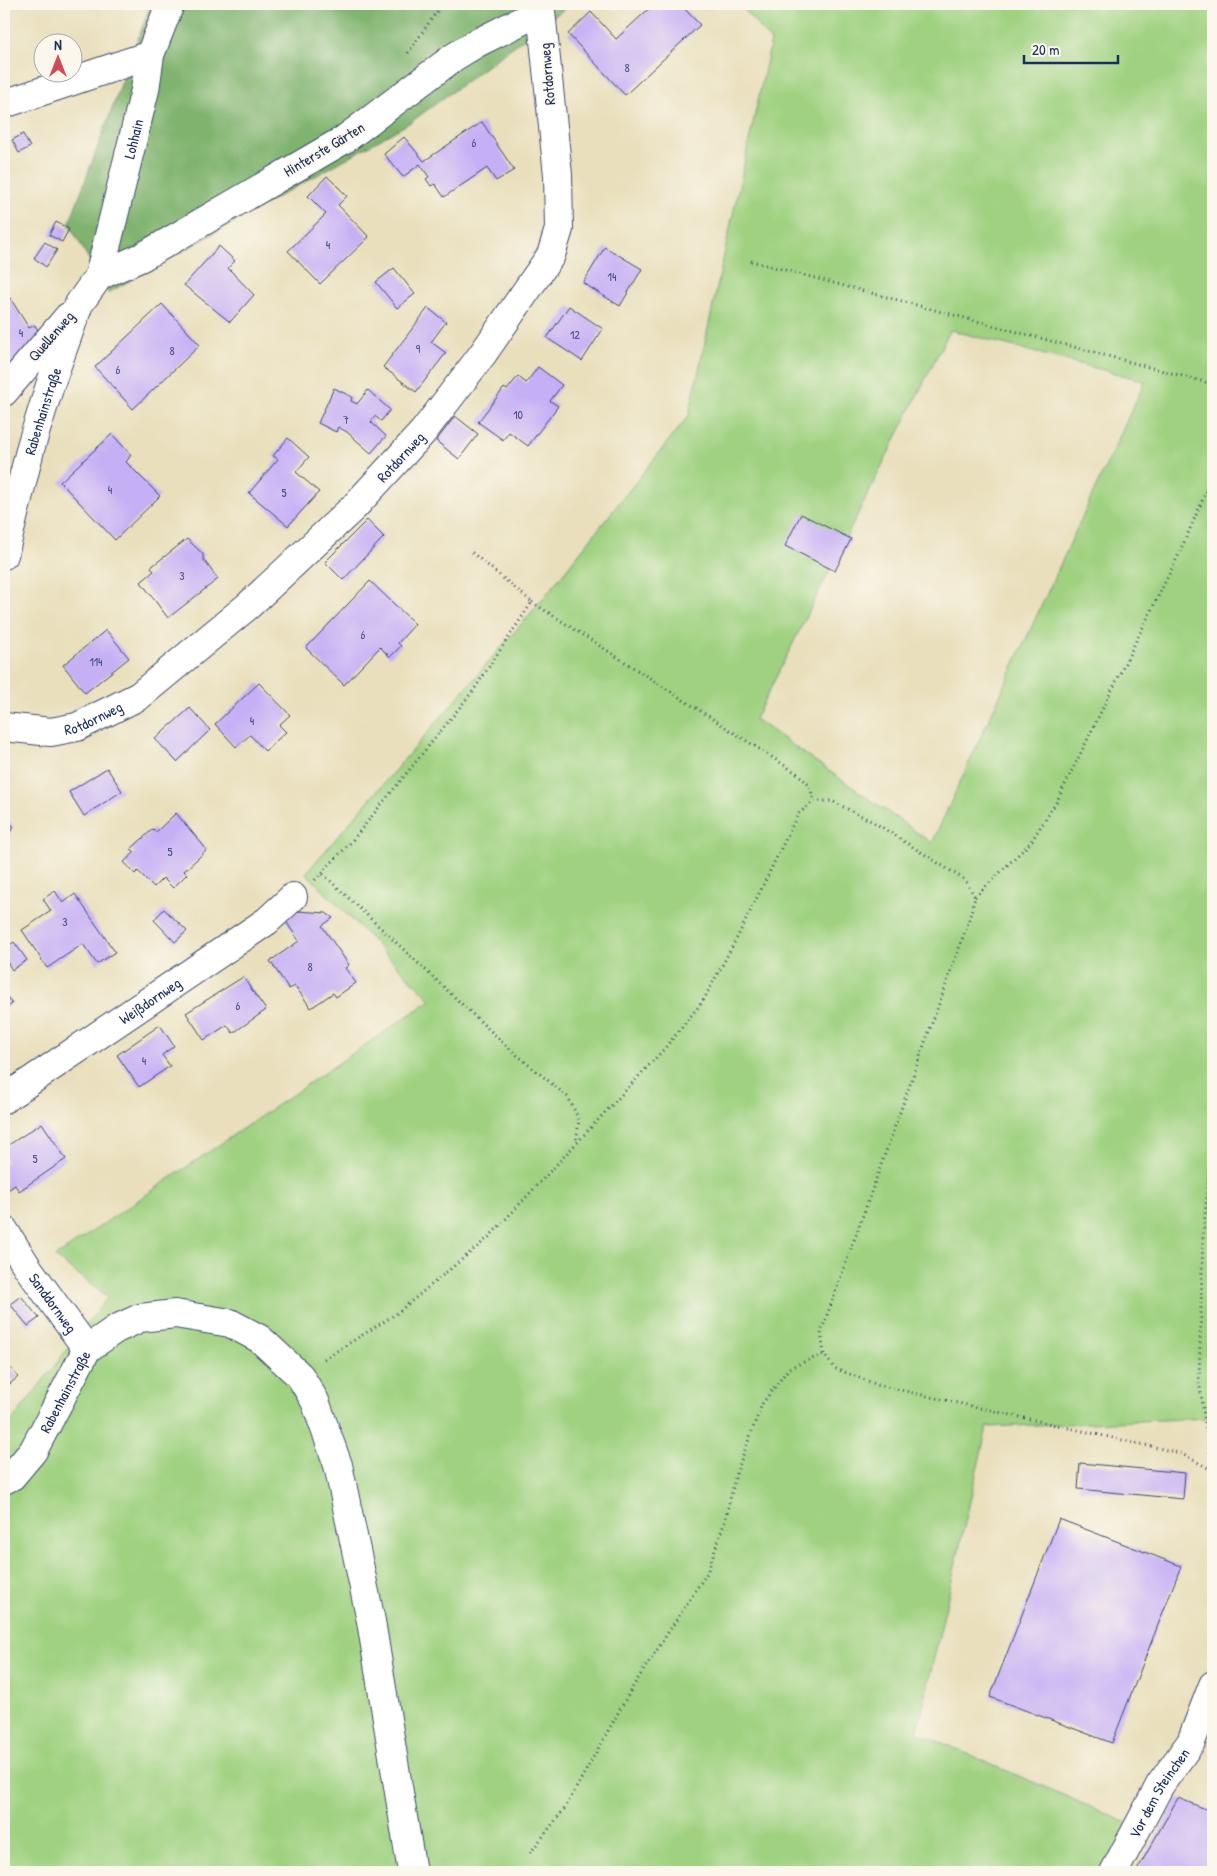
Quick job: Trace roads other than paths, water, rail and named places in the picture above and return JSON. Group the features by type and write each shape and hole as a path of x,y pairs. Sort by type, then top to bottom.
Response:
{"street":[{"name":"Lohhain","path":"100,276 145,90 150,55 170,4"},
{"name":"Hinterste Gärten","path":"100,276 142,257 344,138 454,57 541,11"},
{"name":"Rotdornweg","path":"4,727 51,732 77,727 139,696 249,605 356,506 423,432 482,355 551,255 559,229 558,175 541,11"},
{"path":"4,104 150,55"},
{"name":"Rabenhainstraße","path":"4,555 12,484 79,304 100,276"},
{"name":"Quellenweg","path":"4,392 79,304"},
{"name":"Weißdornweg","path":"4,1099 267,921 293,897"},
{"name":"Sanddornweg","path":"4,1230 28,1268 87,1349"},
{"name":"Rabenhainstraße","path":"4,1480 12,1476 32,1451 49,1425 87,1349 116,1329 140,1318 175,1314 230,1323 260,1339 300,1376 314,1401 338,1465 371,1621 412,1872"},
{"name":"Vor dem Steinchen","path":"1114,1872 1160,1785 1191,1742 1213,1685"}]}
